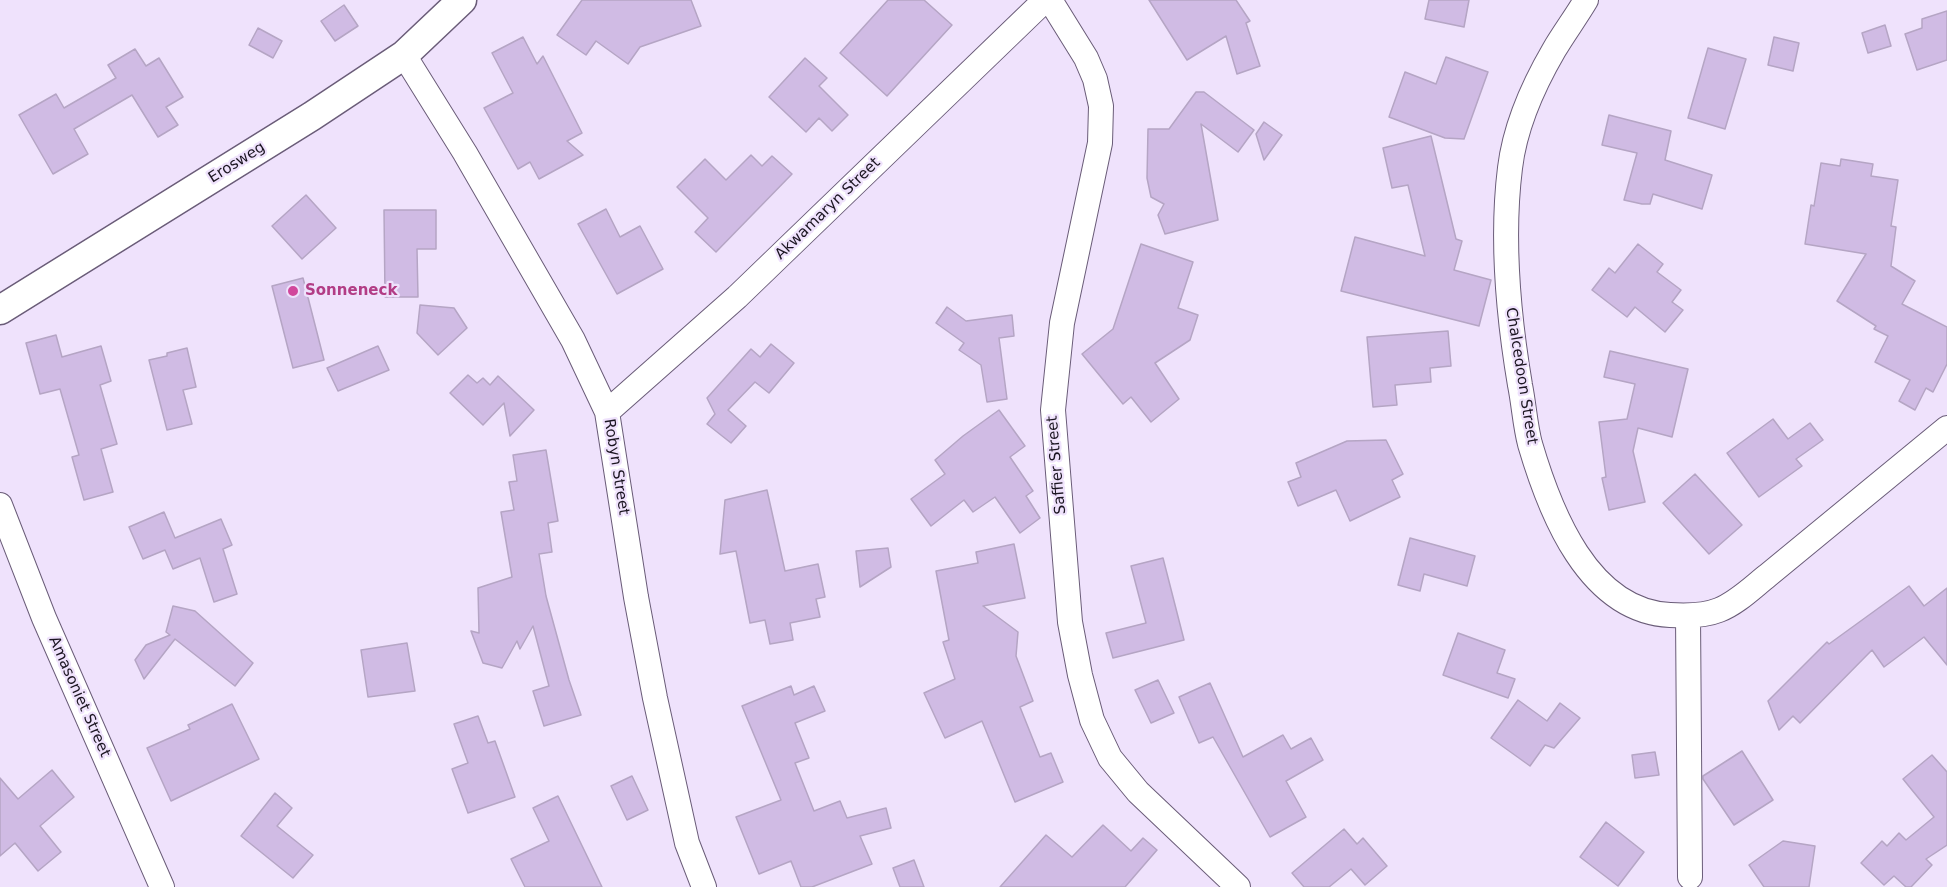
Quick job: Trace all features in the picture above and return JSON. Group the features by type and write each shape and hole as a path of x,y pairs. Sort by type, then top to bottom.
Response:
{"street":[{"name":"Erosweg","path":"0,310 303,122 404,55 462,0"},
{"name":"Akwamaryn Street","path":"607,412 737,297 1045,0"},
{"name":"Saffier Street","path":"1050,0 1086,58 1095,79 1101,106 1100,143 1062,323 1053,410 1070,622 1080,675 1092,720 1110,758 1138,792 1238,887"},
{"name":"Chalcedoon Street","path":"1586,0 1554,50 1533,90 1519,126 1510,166 1508,282 1512,337 1529,442 1559,521 1602,587 1624,603 1652,614 1688,616 1720,610 1741,597 1947,428"},
{"name":"Robyn Street","path":"404,55 465,153 573,340 607,412 636,597 655,698 687,843 704,887"},
{"name":"Amasoniet Street","path":"0,505 44,618 162,887"},
{"path":"1688,616 1690,877"}],"building":[{"path":"582,0 691,0 701,26 640,47 628,64 596,41 586,55 557,35"},
{"path":"888,0 924,0 952,25 887,96 840,53"},
{"path":"1149,0 1236,0 1250,21 1246,23 1260,66 1237,74 1226,36 1187,60"},
{"path":"1429,0 1469,0 1464,27 1425,19"},
{"path":"344,5 358,26 335,41 321,21"},
{"path":"1947,11 1947,60 1917,70 1905,34 1922,28 1922,19"},
{"path":"1885,25 1891,46 1868,53 1862,33"},
{"path":"258,28 282,41 273,58 249,45"},
{"path":"523,37 537,64 543,56 582,133 567,141 583,155 539,179 530,162 518,169 484,108 513,93 492,53"},
{"path":"1774,37 1799,43 1793,71 1768,65"},
{"path":"1708,48 1746,59 1725,129 1688,118"},
{"path":"135,49 146,66 159,58 183,97 166,107 178,125 158,137 132,95 74,129 88,154 53,174 19,115 56,94 64,108 116,78 108,65"},
{"path":"1446,57 1488,72 1464,139 1445,138 1389,117 1405,72 1436,84"},
{"path":"805,58 827,78 819,86 848,115 832,131 819,118 806,132 769,97"},
{"path":"1196,92 1204,92 1254,130 1238,152 1201,124 1218,220 1165,234 1158,215 1164,204 1151,197 1147,178 1148,129 1169,129"},
{"path":"1609,115 1671,131 1665,160 1712,175 1702,209 1653,194 1650,204 1624,200 1637,153 1602,145"},
{"path":"1264,122 1282,135 1264,160 1256,134"},
{"path":"1431,136 1456,239 1462,241 1454,270 1491,280 1479,326 1341,291 1355,237 1425,256 1408,185 1392,188 1383,148"},
{"path":"751,155 762,166 772,156 792,174 716,252 695,232 708,218 677,187 705,159 726,180"},
{"path":"1841,159 1873,164 1871,176 1898,180 1891,226 1896,227 1891,266 1915,281 1902,304 1947,327 1947,364 1933,392 1926,388 1915,410 1899,401 1910,380 1875,362 1888,336 1874,329 1876,326 1837,301 1866,254 1805,244 1821,163 1840,166"},
{"path":"306,195 336,228 302,259 272,226"},
{"path":"606,209 620,237 640,226 663,269 617,294 578,224"},
{"path":"384,210 436,210 436,249 417,249 418,297 385,297"},
{"path":"1141,244 1193,262 1178,308 1198,315 1190,340 1155,363 1179,399 1151,422 1131,397 1123,404 1082,354 1113,329"},
{"path":"1638,244 1663,264 1657,272 1681,290 1672,302 1683,310 1665,332 1635,307 1627,317 1592,290 1609,268 1615,273"},
{"path":"303,278 324,360 293,368 272,286"},
{"path":"420,305 454,308 467,328 438,355 417,333"},
{"path":"947,307 966,321 1012,315 1014,336 999,338 1007,399 987,402 981,365 959,350 964,343 936,323"},
{"path":"1448,331 1451,366 1430,368 1431,382 1395,385 1397,405 1373,407 1367,337"},
{"path":"56,335 62,357 101,346 111,381 100,385 117,444 101,449 113,492 84,500 72,457 79,455 60,389 40,394 26,343"},
{"path":"771,344 794,363 769,393 755,382 728,410 746,426 731,443 707,424 715,414 707,398 751,349 760,357"},
{"path":"378,346 389,370 338,391 327,368"},
{"path":"187,348 196,387 183,390 192,424 167,430 149,360"},
{"path":"1610,351 1688,369 1672,437 1638,428 1633,451 1645,502 1609,510 1602,478 1606,477 1599,422 1627,419 1635,384 1604,377"},
{"path":"468,375 477,383 483,378 490,385 498,376 534,410 510,436 504,403 483,425 450,393"},
{"path":"999,410 1025,446 1010,457 1033,491 1026,496 1040,518 1020,533 995,497 973,512 964,500 931,526 911,499 945,474 935,460"},
{"path":"1773,419 1788,439 1810,423 1823,440 1796,459 1802,466 1759,497 1727,453"},
{"path":"1386,440 1403,474 1392,480 1400,497 1350,521 1336,490 1298,506 1288,482 1301,477 1296,463 1347,441"},
{"path":"546,450 558,521 548,523 552,552 539,554 546,596 581,715 544,726 533,691 549,686 533,626 520,649 517,641 502,668 483,663 471,631 479,633 478,588 512,577 501,512 514,510 509,482 517,481 513,455"},
{"path":"1695,474 1742,525 1709,554 1663,503"},
{"path":"767,490 785,571 818,564 825,597 816,599 820,617 790,623 793,640 770,644 765,620 750,623 736,551 720,554 725,500"},
{"path":"164,512 175,538 221,519 232,545 223,549 237,594 214,602 200,558 173,569 165,550 143,559 129,527"},
{"path":"1410,538 1475,556 1467,586 1424,574 1420,591 1398,585"},
{"path":"1014,544 1025,598 983,606 1018,632 1016,656 1033,701 1020,707 1040,757 1051,753 1063,782 1015,802 982,721 945,738 924,693 955,679 943,642 949,640 936,571 978,563 976,552"},
{"path":"888,548 891,567 860,587 856,551"},
{"path":"1163,558 1184,640 1113,658 1106,633 1146,623 1131,566"},
{"path":"1909,586 1924,606 1947,588 1947,665 1924,637 1884,667 1872,650 1800,723 1793,716 1779,730 1768,701 1827,642 1829,644"},
{"path":"173,606 195,611 253,663 235,686 175,639 144,679 135,660 146,645 170,635 166,632"},
{"path":"1458,633 1505,650 1497,673 1515,679 1508,698 1443,675"},
{"path":"407,643 415,691 368,697 361,650"},
{"path":"1158,680 1174,713 1151,723 1135,690"},
{"path":"1210,683 1243,757 1283,735 1291,749 1311,738 1323,760 1286,781 1306,817 1270,837 1213,737 1199,743 1179,697"},
{"path":"791,686 794,695 814,686 825,711 795,723 809,758 795,763 814,811 840,801 847,818 886,808 891,828 860,836 872,864 812,887 801,887 791,861 759,874 736,817 781,800 742,706"},
{"path":"1518,700 1547,721 1560,703 1580,718 1554,748 1545,745 1530,766 1491,738"},
{"path":"232,704 259,759 171,801 147,748 190,729 188,725"},
{"path":"478,716 488,743 495,741 515,797 468,813 452,769 468,763 454,724"},
{"path":"1742,751 1773,800 1734,825 1703,776"},
{"path":"1655,752 1659,775 1635,778 1632,755"},
{"path":"1932,755 1947,772 1947,845 1926,859 1932,865 1911,887 1906,887 1894,876 1884,885 1861,863 1882,841 1887,846 1899,833 1906,840 1934,817 1903,779"},
{"path":"52,770 74,797 40,826 61,852 38,871 15,843 0,856 0,778 18,799"},
{"path":"632,776 648,810 627,820 611,786"},
{"path":"275,793 292,808 277,826 313,855 293,878 241,836"},
{"path":"558,796 602,887 525,887 511,859 549,841 533,808"},
{"path":"1606,822 1644,852 1618,886 1580,857"},
{"path":"1103,825 1131,851 1143,838 1157,850 1125,887 1000,887 1046,835 1072,857"},
{"path":"1344,829 1357,844 1363,838 1387,866 1365,885 1351,869 1329,887 1304,887 1292,873"},
{"path":"1783,841 1815,846 1809,887 1764,887 1749,865"},
{"path":"914,860 924,887 900,887 893,868"}],"place":[{"name":"Sonneneck","path":"293,291"}]}
